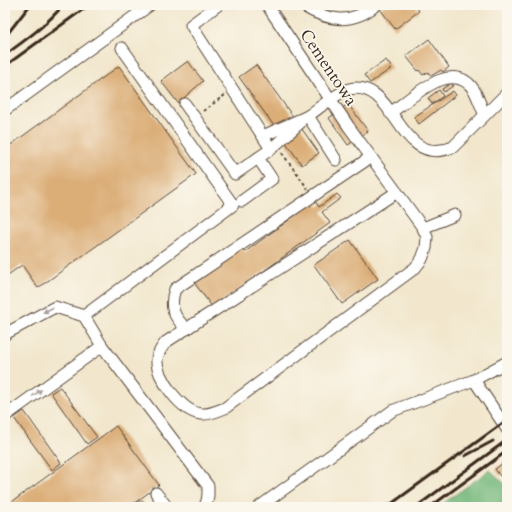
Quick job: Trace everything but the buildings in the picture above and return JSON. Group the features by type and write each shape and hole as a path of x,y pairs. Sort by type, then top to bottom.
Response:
{"lane":[{"path":"5,110 150,5"},
{"path":"218,5 191,26 263,136 273,147"},
{"name":"Cementowa","path":"267,5 349,127 423,228"},
{"path":"302,5 317,15 342,20 367,13 376,5"},
{"path":"84,316 233,205 122,48"},
{"path":"390,113 437,80 447,77 466,82 473,89 485,115"},
{"path":"185,104 235,174 273,147 308,116 348,89 360,88 374,93 411,140 420,148 442,152 453,147 507,93"},
{"path":"263,136 308,116"},
{"path":"308,116 336,160"},
{"path":"187,329 178,321 172,311 172,299 175,289 371,157"},
{"path":"242,201 272,179 258,158"},
{"path":"397,192 166,342 160,349 157,358 161,375 180,404 189,411 201,414 212,413 225,408 415,268 422,259 426,248 427,237 423,228 455,215"},
{"path":"5,334 55,306 84,316 102,346 208,486 208,496 204,507"},
{"path":"5,416 102,346"},
{"path":"259,507 392,412 474,380 507,362"},
{"path":"474,380 507,429"},
{"path":"156,493 166,507"}],"path":[{"path":"194,117 233,89"},
{"path":"273,147 313,196"}],"green space":[{"path":"490,470 507,486 507,507 438,507"}],"railway":[{"path":"5,37 30,5"},
{"path":"5,55 43,26 63,5"},
{"path":"5,66 89,5"},
{"path":"387,507 507,420"},
{"path":"416,507 507,440"},
{"path":"465,456 493,441"},
{"path":"430,507 507,451"}]}
